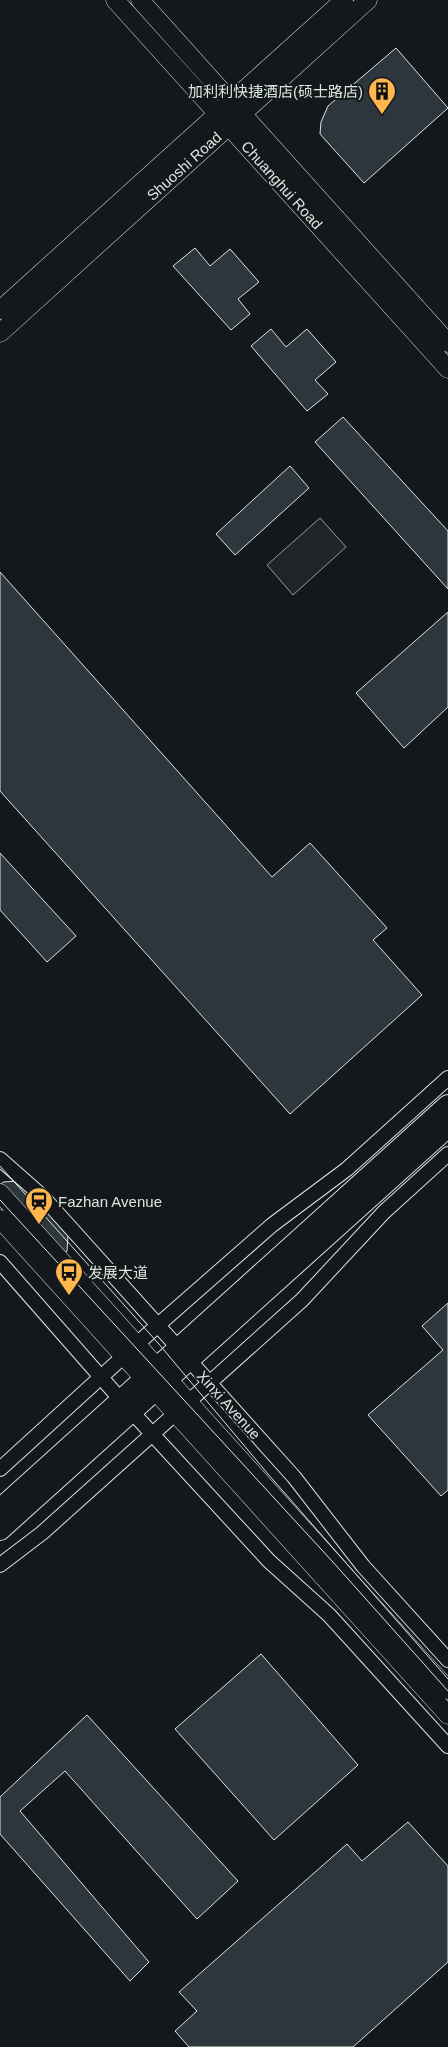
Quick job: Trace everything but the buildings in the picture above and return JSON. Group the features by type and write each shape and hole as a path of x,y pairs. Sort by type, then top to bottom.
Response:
{"main road":[{"path":"184,1354 448,1105"},
{"path":"0,1530 156,1379 448,1127"},
{"path":"0,1509 126,1406"}],"street":[{"name":"Chuanghui Road","path":"115,0 448,369"},
{"name":"Chuanghui Road","path":"140,0 448,343"},
{"name":"Shuoshi Road","path":"0,333 236,108 344,0"},
{"name":"Shuoshi Road","path":"236,108 368,0"},
{"name":"Shuoshi Road","path":"0,310 223,120"},
{"path":"0,1469 158,1325 272,1225 347,1169 448,1078"},
{"path":"0,1565 42,1533 302,1300 384,1212 448,1154"},
{"name":"Xinxi Avenue","path":"0,1159 42,1196 210,1383 294,1477 363,1566 448,1660"},
{"name":"Xinxi Avenue","path":"0,1193 130,1351"},
{"name":"Xinxi Avenue","path":"0,1219 156,1379 448,1715"},
{"path":"0,1262 126,1406 268,1561 329,1615 448,1746"},
{"name":"Xinxi Avenue","path":"182,1408 448,1690"}],"shaded area":[{"path":"320,518 346,547 293,595 267,565"}],"tram line":[{"path":"0,1166 158,1343 268,1474 448,1679"},
{"path":"0,1200 332,1561 448,1691"}],"place":[{"name":"加利利快捷酒店(硕士路店)","path":"382,115"},
{"name":"Fazhan Avenue","path":"39,1225"},
{"name":"发展大道","path":"69,1296"}]}
